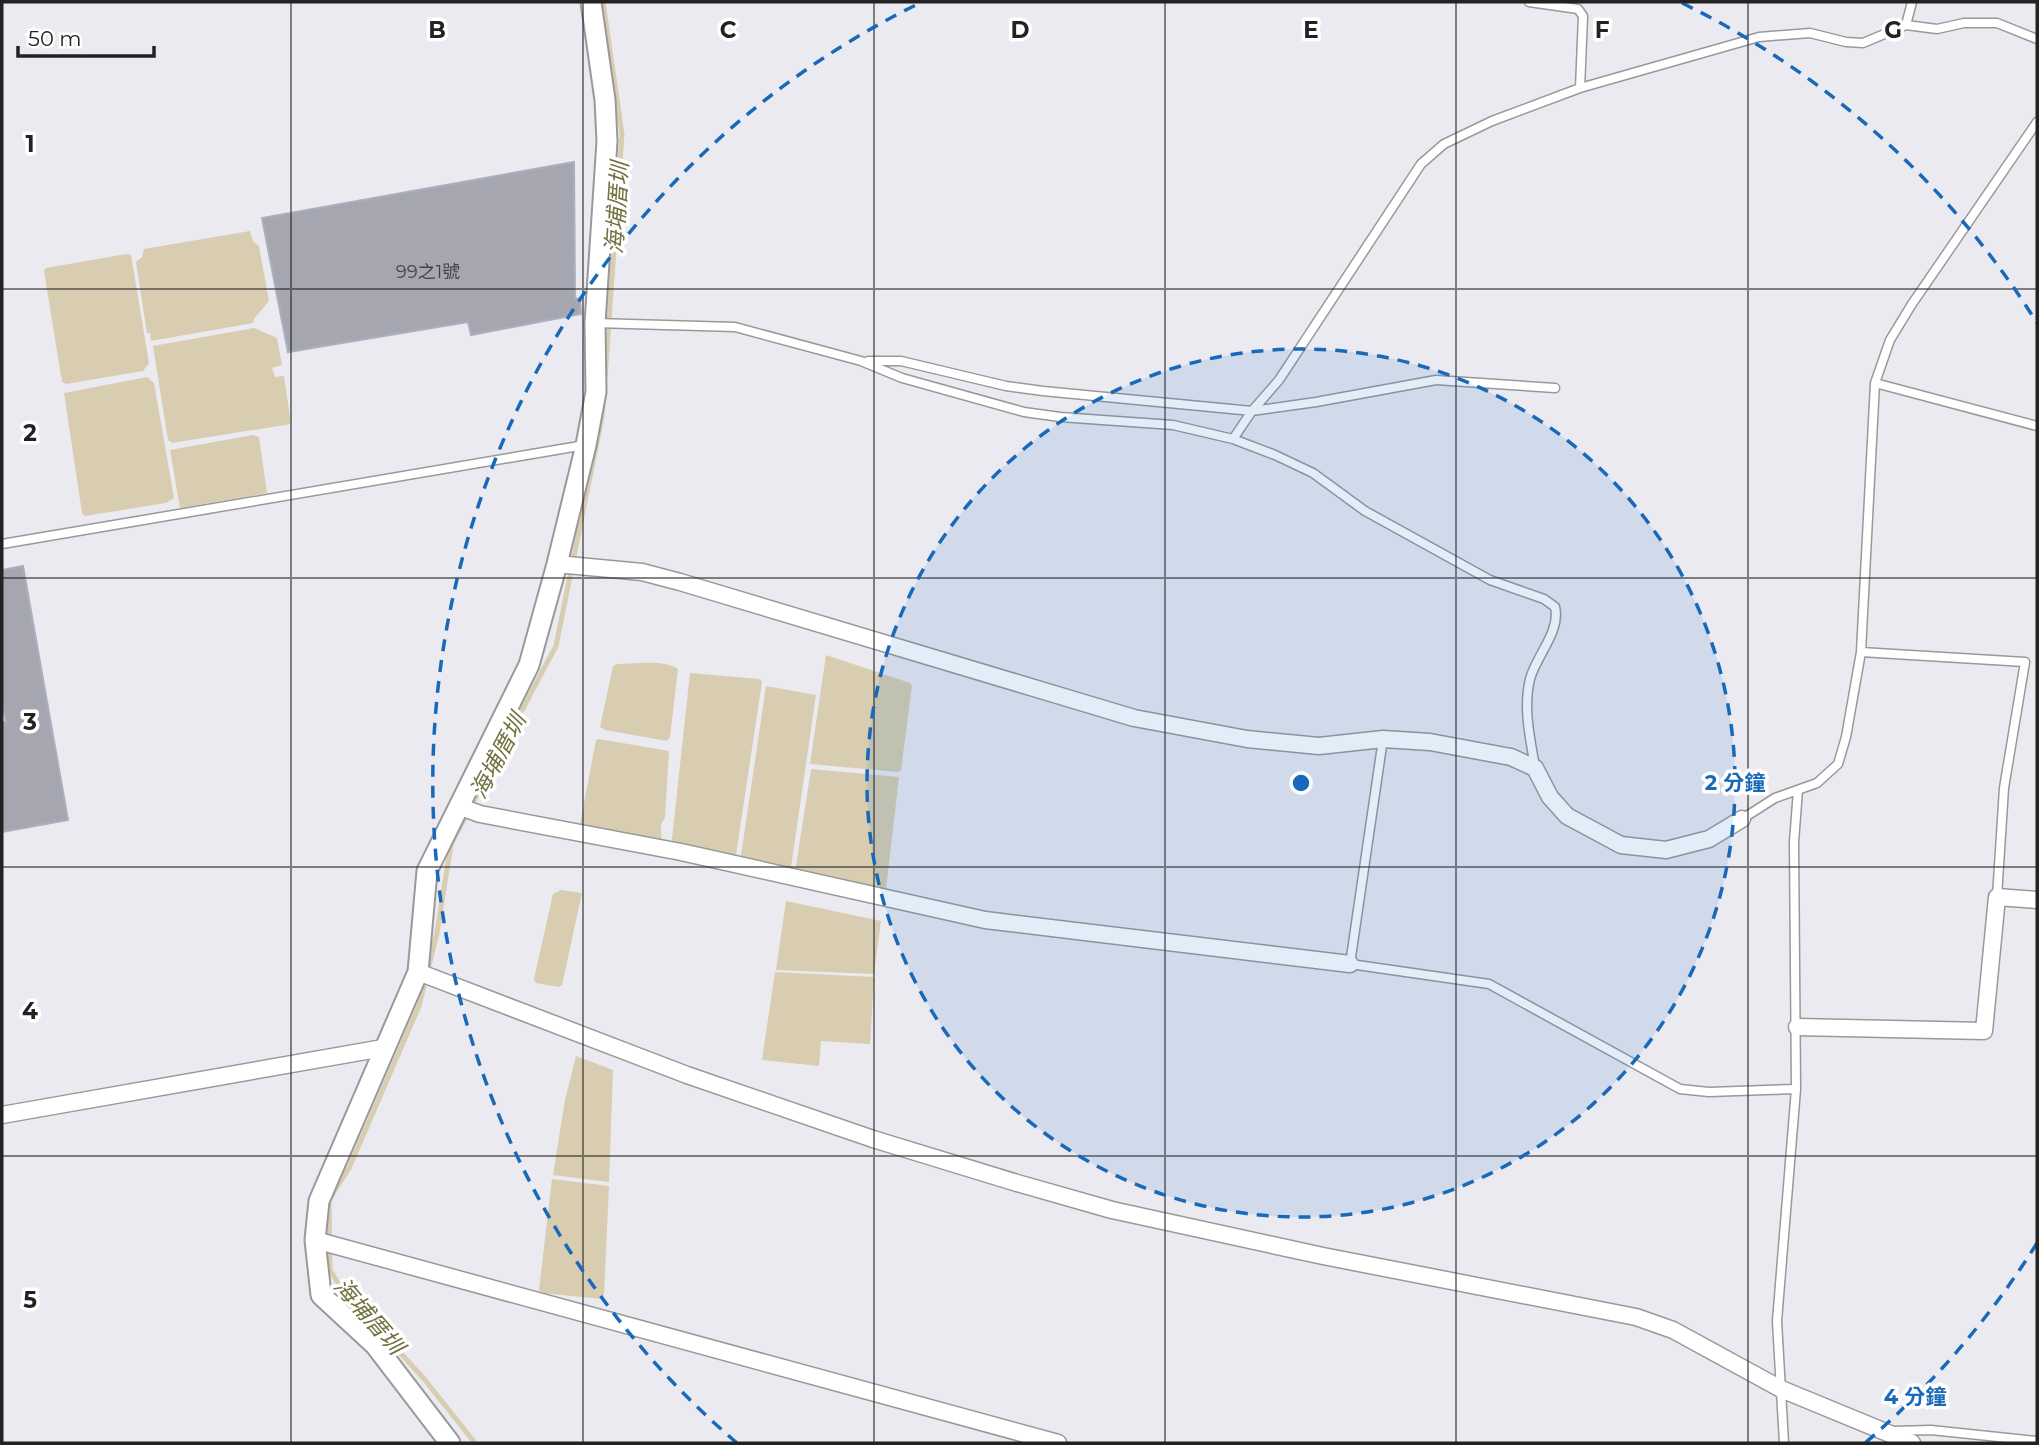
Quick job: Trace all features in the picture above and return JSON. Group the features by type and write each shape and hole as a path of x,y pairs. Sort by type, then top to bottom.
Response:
{"street":[{"path":"450,1443 375,1345 321,1295 315,1240 319,1201 418,972 427,871 529,665 586,445 596,392 596,323 607,141 605,100 591,2"},
{"path":"557,564 642,572 680,582 1134,718 1247,739 1319,746 1383,739 1430,742 1511,757 1535,768 1550,797 1567,817 1621,845 1666,849 1709,839 1742,819"},
{"path":"458,806 480,814 681,852 985,919 1350,964"},
{"path":"1797,1027 1984,1031 1997,897 2037,900"},
{"path":"418,972 687,1075 861,1135 1112,1210 1323,1256 1636,1317 1673,1330 1781,1389 1912,1443"},
{"path":"2,1115 383,1048"},
{"path":"315,1240 1058,1443"}],"lane":[{"path":"1529,2 1578,9 1583,16 1580,88"},
{"path":"1906,26 1912,2"},
{"path":"1233,439 1252,411 1279,380 1421,164 1444,144 1456,138 1492,121 1580,88 1759,37 1810,33 1846,42 1863,43 1906,26 1937,29 1964,23 1997,23 2037,38"},
{"path":"1742,819 1775,798 1818,783 1838,764 1846,737 1861,652 1875,383 1891,340 1912,304 2037,122"},
{"path":"596,323 735,327 861,361 902,378 1024,412 1174,425 1233,439 1313,472 1365,511 1490,580 1544,599 1555,607 1554,625 1530,678 1526,716 1535,768"},
{"path":"861,361 901,361 1006,386 1042,391 1252,411 1436,380 1555,388"},
{"path":"1875,383 2037,426"},
{"path":"2,544 586,445"},
{"path":"1861,652 2025,662 2004,789 1997,897"},
{"path":"1383,739 1350,964 1489,984 1681,1089 1709,1092 1796,1089"},
{"path":"1784,1443 1777,1321 1796,1089 1794,842 1798,790"},
{"path":"1888,1431 1931,1430 2037,1441"}],"shaded area":[{"path":"250,231 253,241 259,246 269,301 253,323 151,341 150,333 147,333 136,262 142,257 144,249"},
{"path":"131,255 149,363 143,371 66,384 62,382 44,271 46,268"},
{"path":"254,328 277,338 282,365 272,368 275,377 284,376 291,424 172,443 168,440 153,346"},
{"path":"147,377 154,383 174,498 166,503 85,516 82,513 64,393"},
{"path":"253,435 259,437 267,493 180,508 170,450"},
{"path":"826,655 910,683 912,686 901,770 898,772 810,764"},
{"path":"657,663 678,669 670,737 667,741 600,727 613,666"},
{"path":"690,673 760,679 762,682 734,868 674,856 672,839"},
{"path":"766,686 816,695 790,874 739,869"},
{"path":"596,740 669,751 665,817 661,825 662,852 578,835"},
{"path":"811,769 899,777 885,898 794,879"},
{"path":"561,890 582,893 562,985 559,987 536,983 534,979 553,894"},
{"path":"786,901 881,921 874,974 776,970"},
{"path":"775,972 874,977 870,1044 821,1041 819,1066 762,1060"},
{"path":"576,1056 613,1070 609,1182 553,1175 565,1100"},
{"path":"552,1179 609,1186 602,1299 542,1293 539,1290"}],"building":[{"path":"574,162 575,298 580,299 581,314 471,335 468,322 288,352 262,218"},
{"path":"23,566 68,820 2,832 2,722 6,722 2,700 2,570"}],"waterway":[{"name":"海埔厝圳","path":"603,2 622,134 605,378"},
{"name":"海埔厝圳","path":"475,1443 425,1380 340,1286 330,1270 329,1200 349,1168 419,1006 437,933 451,844 556,646 603,402"}]}
